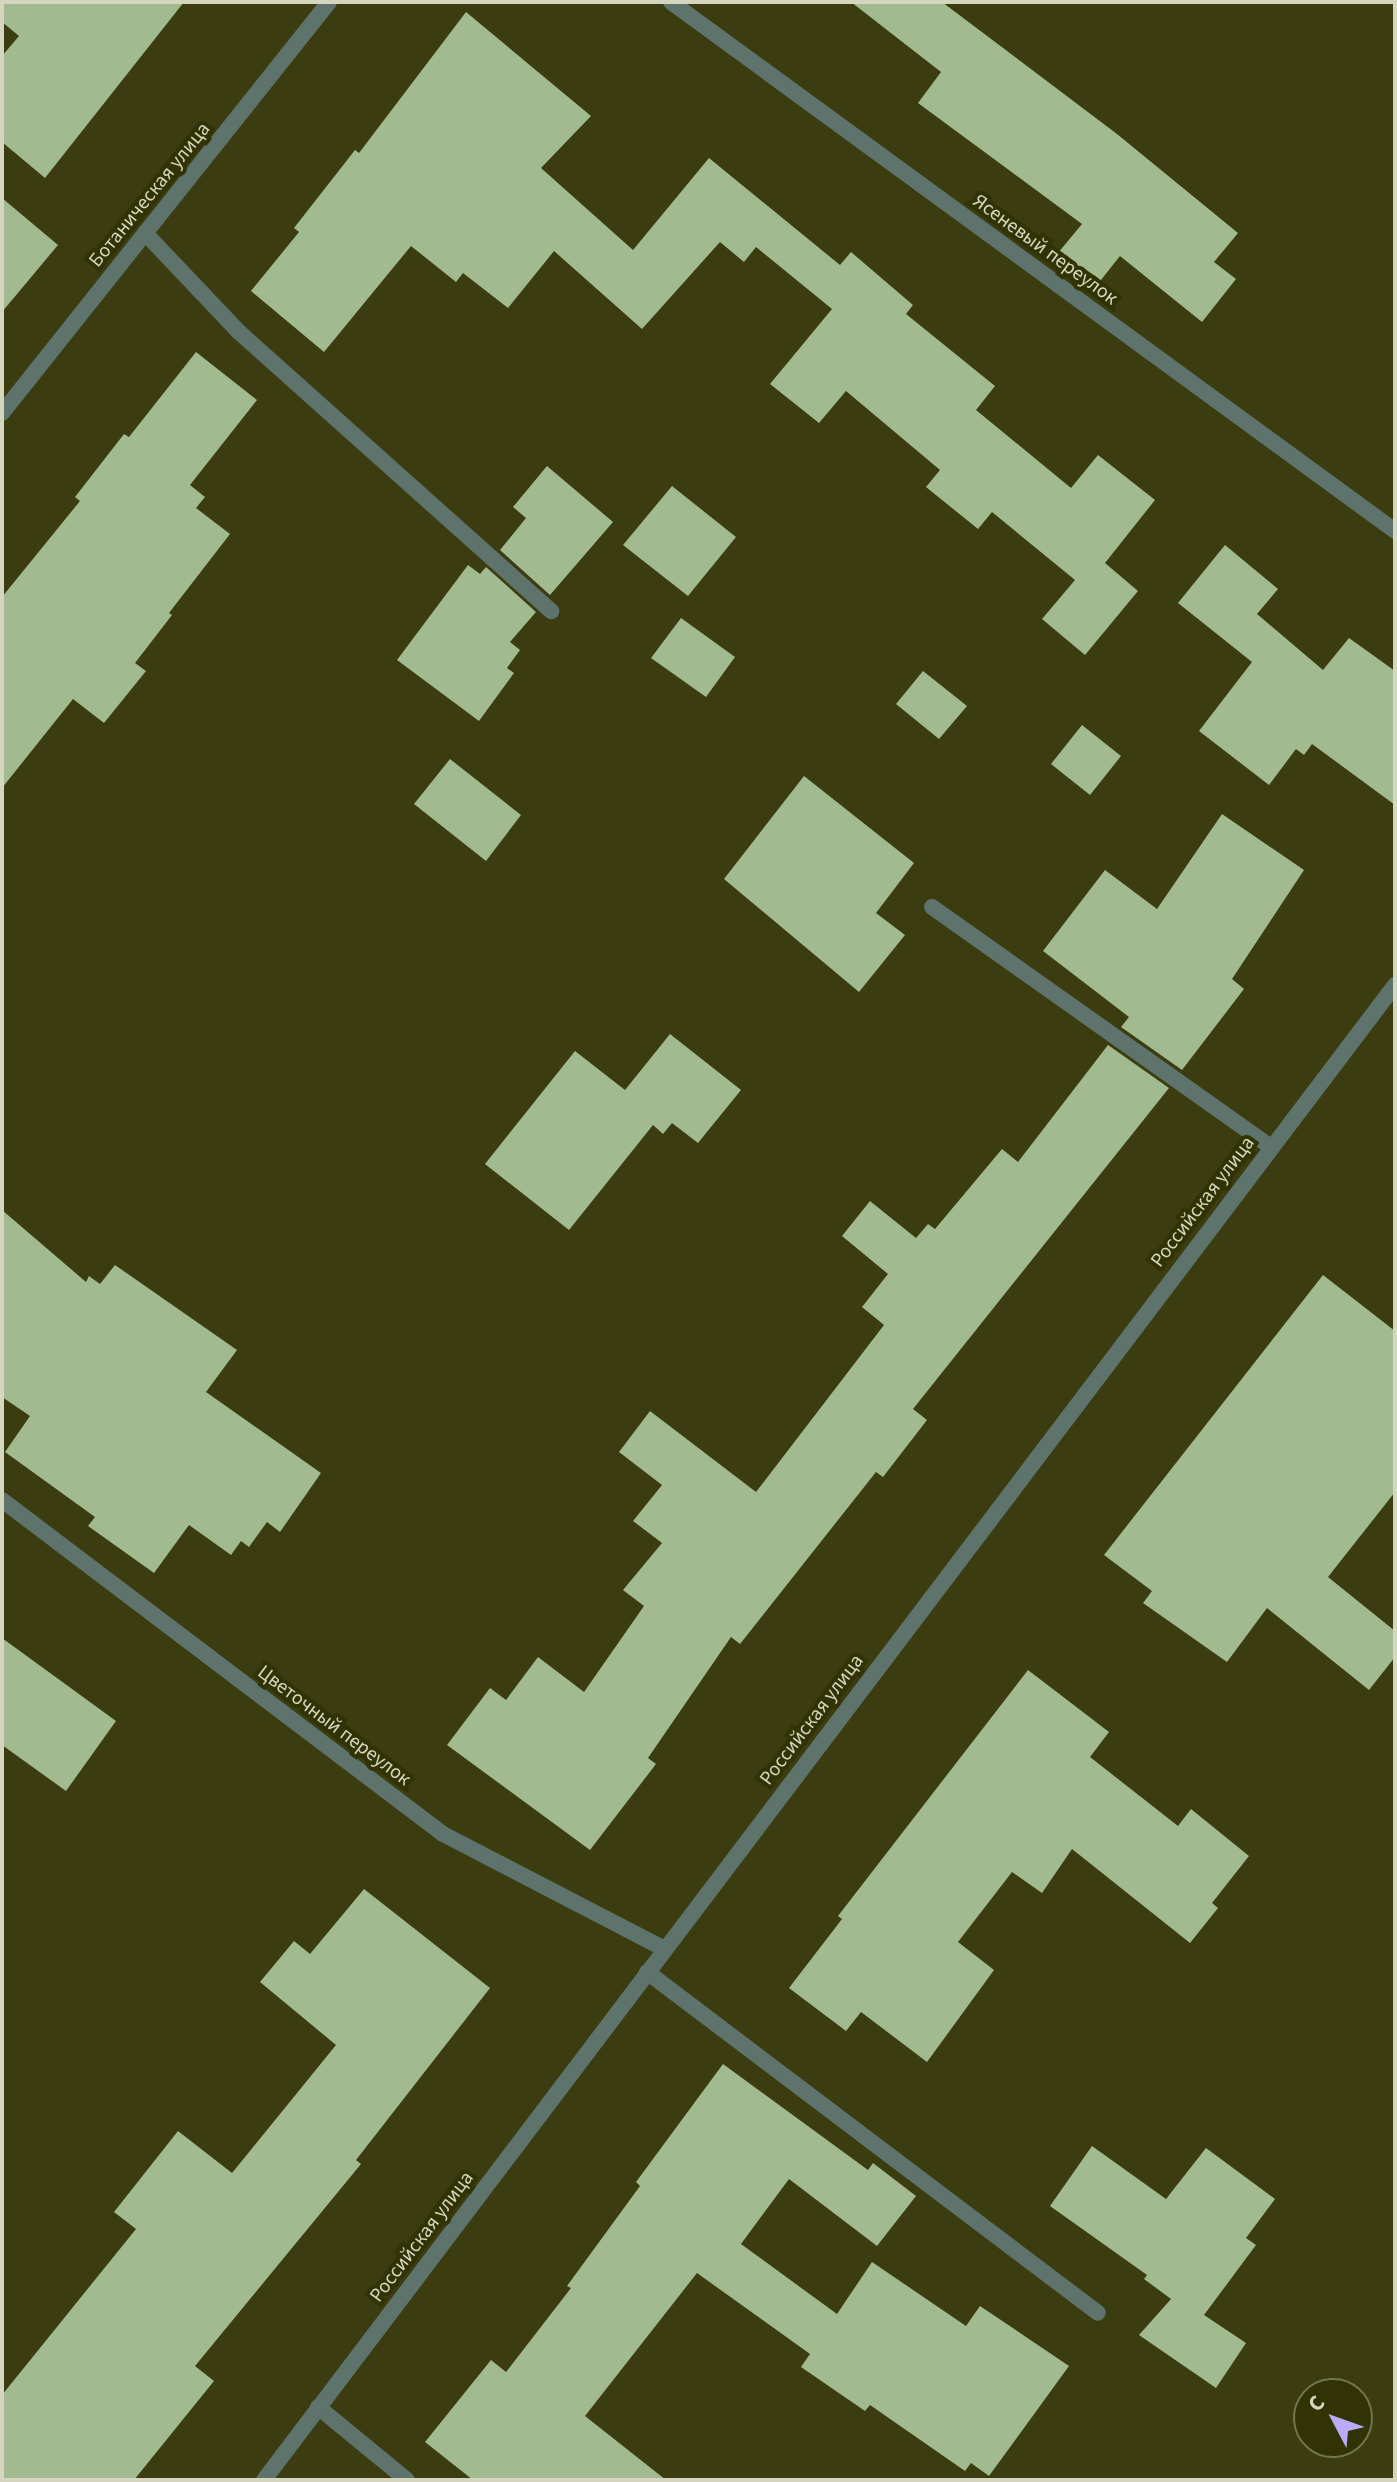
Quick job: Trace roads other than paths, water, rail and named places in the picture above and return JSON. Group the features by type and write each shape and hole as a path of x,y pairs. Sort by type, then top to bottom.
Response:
{"street":[{"name":"Ботаническая улица","path":"2,413 329,2"},
{"name":"Ясеневый переулок","path":"671,2 1395,531"},
{"path":"145,233 239,332 551,611"},
{"path":"932,907 1270,1146"},
{"name":"Российская улица","path":"264,2480 1270,1146 1395,985"},
{"name":"Цветочный переулок","path":"2,1500 443,1834 665,1949"},
{"path":"647,1972 1098,2313"},
{"path":"318,2407 407,2480"}]}
